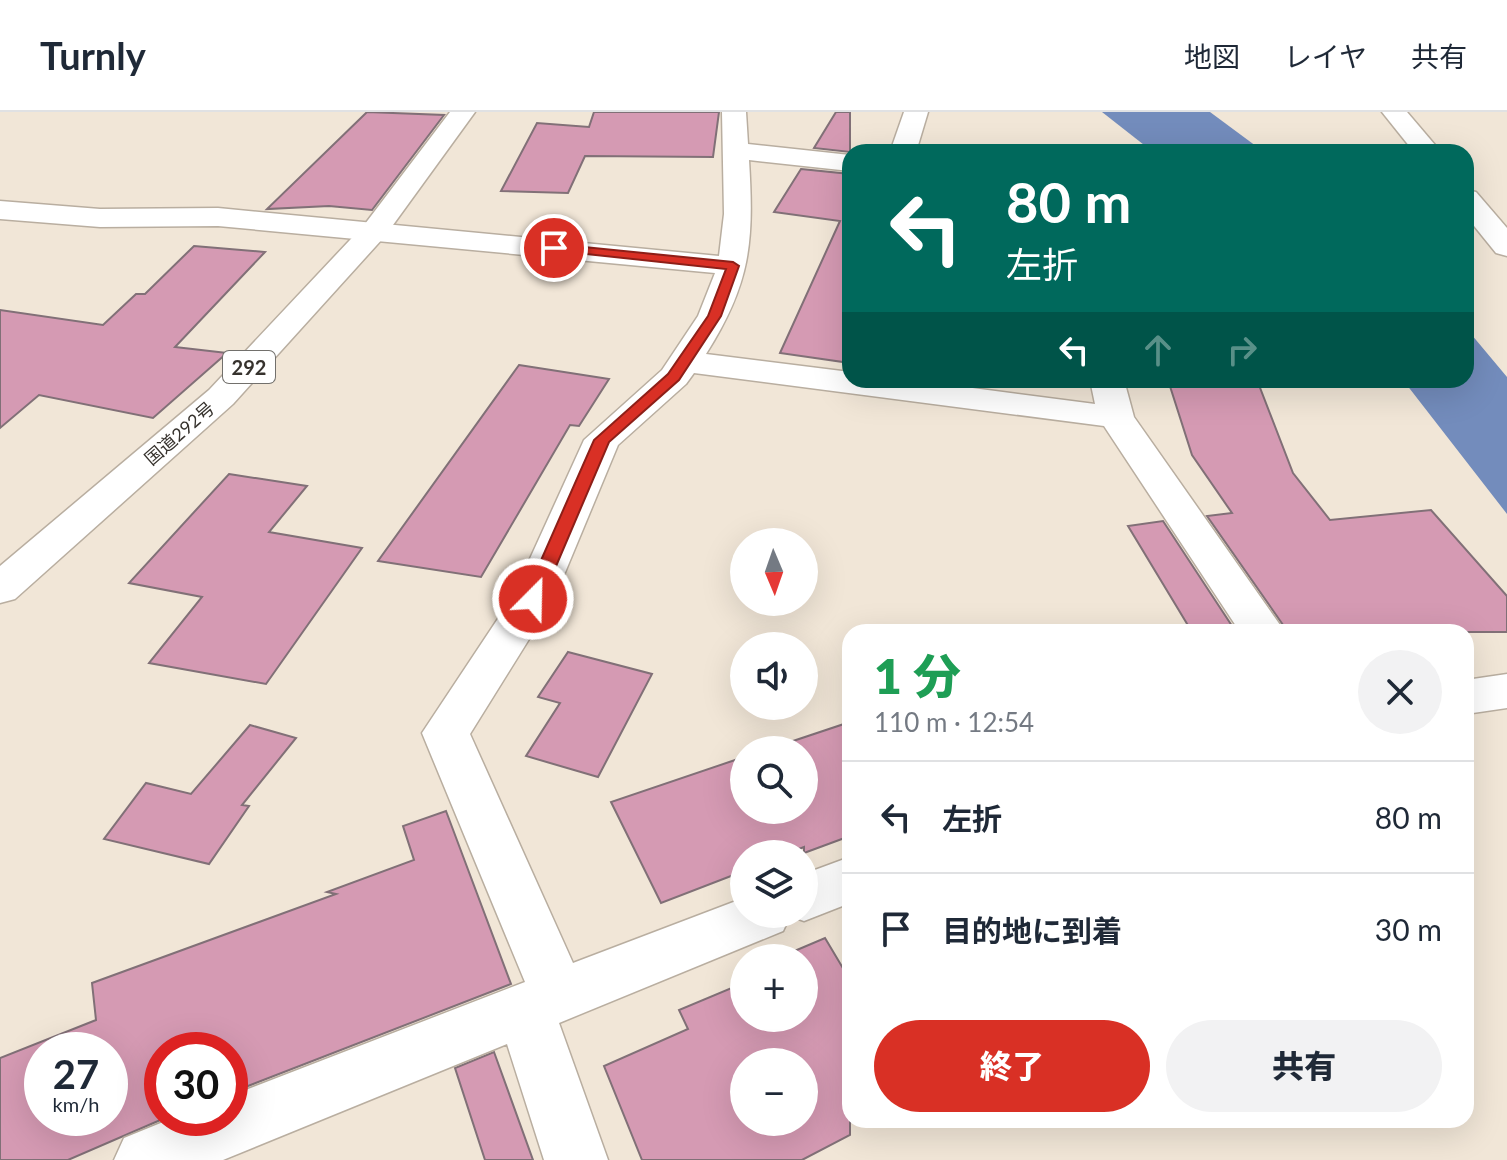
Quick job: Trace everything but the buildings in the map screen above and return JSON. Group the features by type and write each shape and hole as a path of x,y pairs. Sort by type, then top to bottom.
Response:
{"main road":[{"name":"国道292号","path":"0,589 221,397 375,230 463,112"},
{"path":"576,1160 543,1004 446,733 533,599 602,440 674,377 714,316 733,266 738,214 734,112"},
{"path":"906,144 916,112"},
{"path":"1394,112 1421,144"},
{"path":"736,151 842,162"},
{"path":"1474,208 1507,247"},
{"path":"0,210 100,218 218,217 733,266"},
{"path":"684,361 842,375"},
{"path":"988,388 1112,399 1258,624"},
{"path":"1474,696 1507,691"},
{"path":"818,892 842,882"},
{"path":"146,1160 730,928"}],"water":[{"path":"1102,112 1210,112 1253,144 1143,144"},
{"path":"1474,338 1507,377 1507,514 1409,388 1474,388"}],"route":[{"path":"533,599 602,440 674,377 714,316 733,266 554,248"}]}
